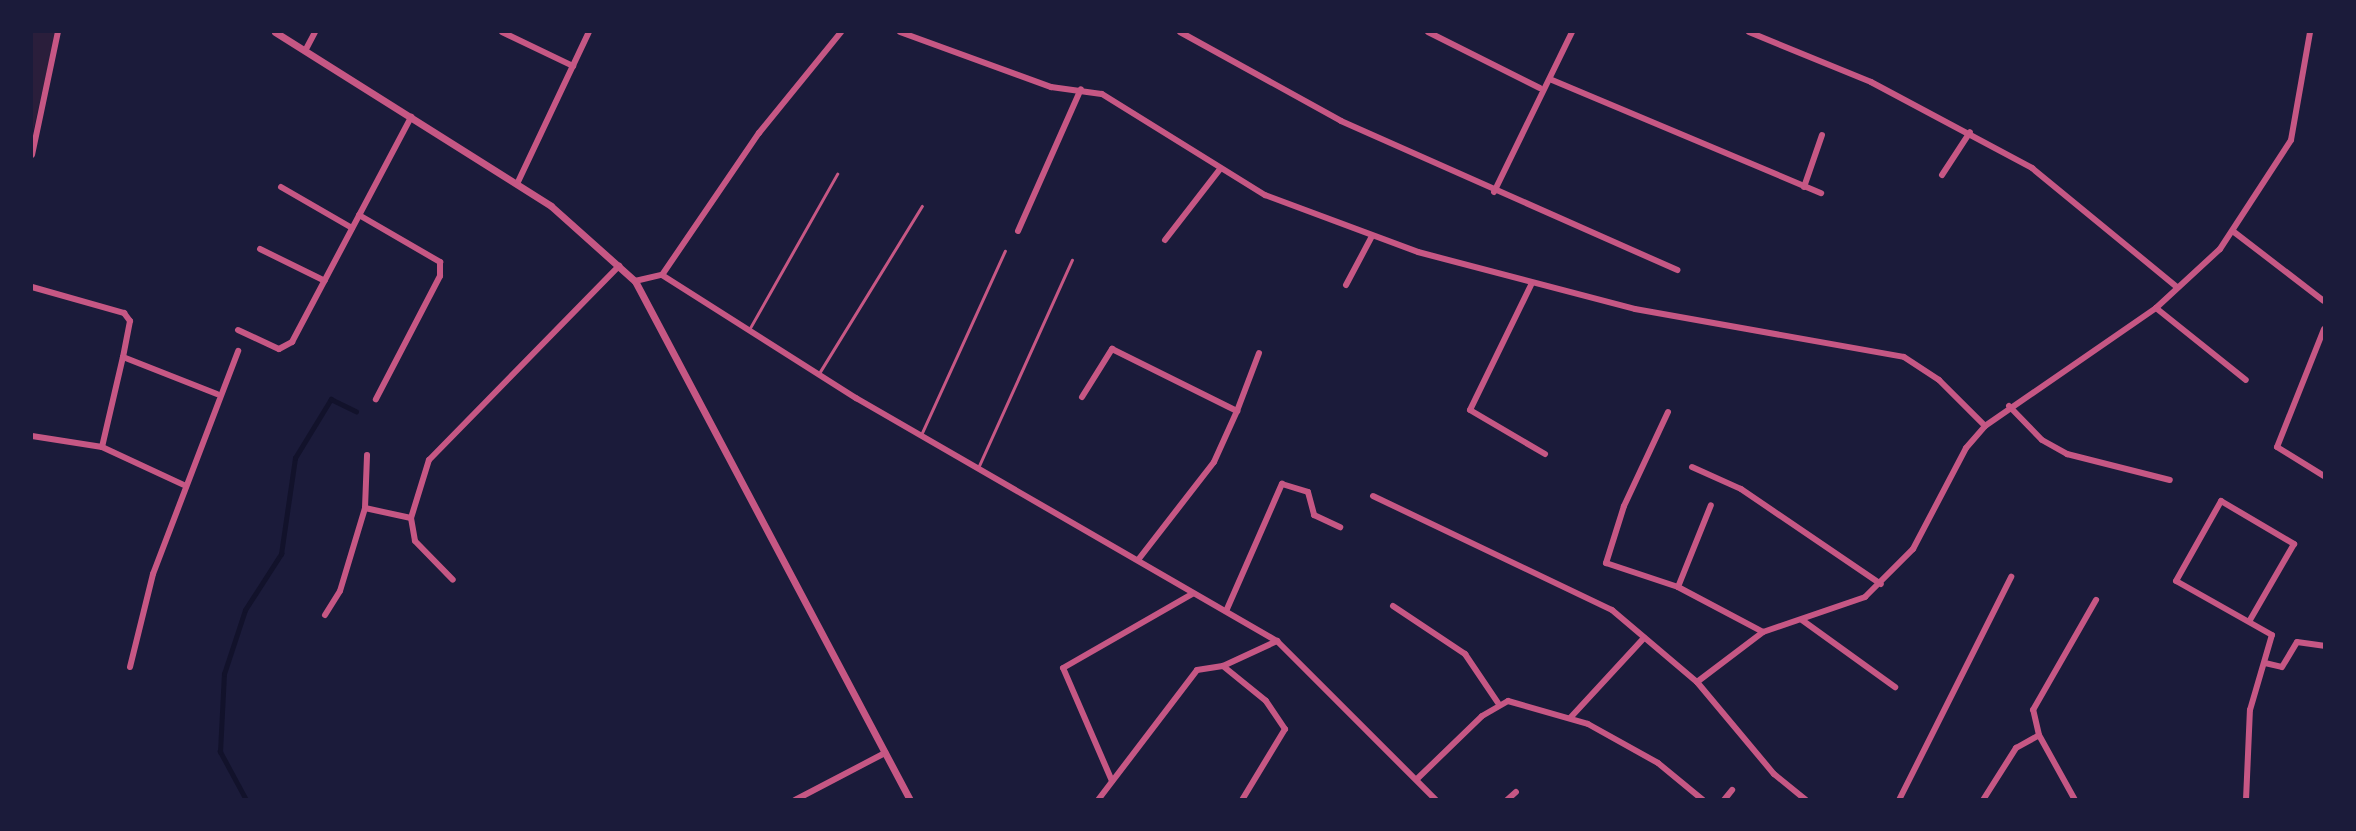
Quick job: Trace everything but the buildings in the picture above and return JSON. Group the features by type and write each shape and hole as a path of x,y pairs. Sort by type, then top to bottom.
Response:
{"street":[{"path":"32,155 58,32"},
{"path":"275,32 569,219 635,281 910,800"},
{"path":"305,51 315,32"},
{"path":"502,32 573,66"},
{"path":"517,184 589,32"},
{"path":"635,281 662,275 759,133 841,32"},
{"path":"900,32 1032,82 1081,89 1149,120 1220,169 1265,195 1373,236 1531,285 1905,357 1939,380 1985,426"},
{"path":"1180,32 1340,121 1494,192 1677,270"},
{"path":"1428,32 1541,88"},
{"path":"1494,192 1541,88 1552,80 1572,32"},
{"path":"1749,32 1970,132 2076,201 2177,287"},
{"path":"1697,682 1763,632 1856,602 1881,584 1928,528 1966,448 1985,426 2009,406 2156,308 2234,232 2291,140 2310,32"},
{"path":"1552,80 1821,193"},
{"path":"1018,231 1081,89"},
{"path":"238,330 288,346 411,117"},
{"path":"1942,175 1970,132"},
{"path":"1804,187 1822,135"},
{"path":"1165,240 1220,169"},
{"path":"281,187 352,228"},
{"path":"359,215 440,262 440,276 376,399"},
{"path":"2234,232 2325,301"},
{"path":"1346,285 1373,236"},
{"path":"260,250 325,281"},
{"path":"453,580 415,541 411,518 429,460 618,266"},
{"path":"662,275 818,375 1192,594 1227,609 1277,641 1418,778 1436,800"},
{"path":"1531,285 1470,410 1545,454"},
{"path":"32,287 124,313 130,325 102,447"},
{"path":"2156,308 2246,380"},
{"path":"2325,329 2277,447 2325,476"},
{"path":"1082,397 1112,349 1237,411"},
{"path":"130,667 184,485 217,394 238,351"},
{"path":"1138,560 1214,462 1259,353"},
{"path":"123,357 217,394"},
{"path":"2009,406 2042,440 2067,454 2170,480"},
{"path":"1668,412 1605,561 1678,587 1763,632"},
{"path":"32,436 102,447 184,485"},
{"path":"325,615 340,591 365,508 367,455"},
{"path":"1692,467 1741,489 1881,584"},
{"path":"1227,609 1282,484 1308,492 1314,515 1339,527"},
{"path":"1373,496 1612,610 1697,682 1773,774 1806,800"},
{"path":"2246,800 2250,710 2272,635 2250,620 2176,581 2221,501 2294,544 2250,620"},
{"path":"1678,587 1711,505"},
{"path":"365,508 411,518"},
{"path":"1899,800 2011,577"},
{"path":"1112,781 1063,668 1192,594"},
{"path":"2075,800 2039,735 2033,710 2096,600"},
{"path":"1393,606 1465,654 1498,703"},
{"path":"1802,620 1895,687"},
{"path":"1571,717 1644,638"},
{"path":"1098,800 1197,670 1223,666 1277,641"},
{"path":"2264,663 2282,667 2297,642 2325,646"},
{"path":"1223,666 1266,701 1285,729 1242,800"},
{"path":"1418,778 1498,703 1521,702 1571,717 1658,763 1703,800"},
{"path":"1983,800 2016,748 2039,735"},
{"path":"795,800 885,753"},
{"path":"1724,800 1732,790"},
{"path":"1507,800 1516,792"}],"lane":[{"path":"749,331 838,174"},
{"path":"818,375 922,205"},
{"path":"921,435 1005,251"},
{"path":"978,468 1072,260"}],"shaded area":[{"path":"32,32 56,32 32,136"}],"waterway":[{"path":"246,800 220,752 224,674 245,610 281,554 295,458 331,399 356,411"}]}
